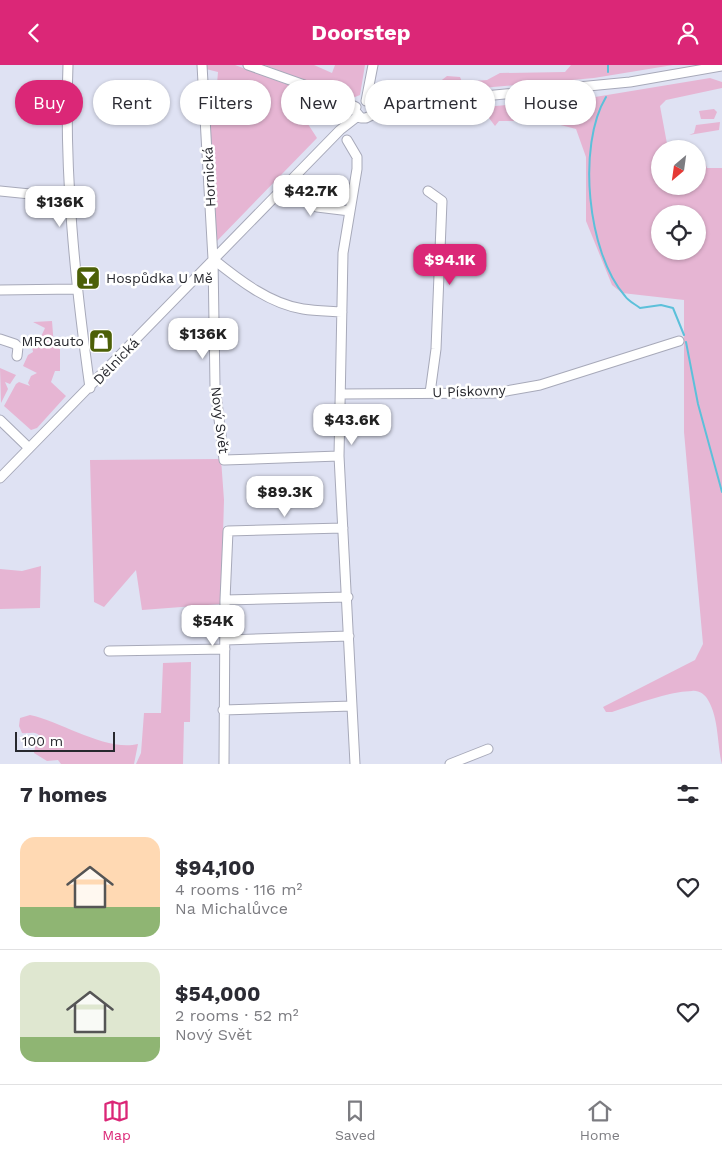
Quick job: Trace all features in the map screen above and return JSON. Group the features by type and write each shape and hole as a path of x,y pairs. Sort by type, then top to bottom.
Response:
{"street":[{"path":"68,65 70,198 76,289 90,388"},
{"name":"Hornická","path":"202,65 213,259"},
{"path":"248,65 324,92 365,118"},
{"path":"370,80 373,65"},
{"path":"495,95 630,82 722,66"},
{"path":"357,111 358,103 365,101"},
{"name":"Dělnická","path":"0,478 90,388 357,111"},
{"path":"347,140 357,157 343,253 339,456 348,597 355,764"},
{"path":"289,183 317,207 350,211"},
{"path":"0,191 70,198"},
{"path":"428,191 442,201 436,349 430,393"},
{"path":"213,259 267,296 286,304 303,309 342,312"},
{"name":"Nový Svět","path":"213,259 215,385 224,460 339,456"},
{"path":"0,290 76,289"},
{"path":"0,339 14,343 18,347 17,356"},
{"name":"U Pískovny","path":"341,394 494,393 540,385 679,341"},
{"path":"0,420 29,448"},
{"path":"224,764 225,600 228,531 343,528"},
{"path":"225,600 348,597"},
{"path":"110,651 349,636"},
{"path":"224,710 352,706"},
{"path":"450,764 488,749"}],"shaded area":[{"path":"206,65 235,65 281,82 281,125 309,125 317,138 215,243 208,125 271,125 271,80 217,80 218,72 206,69"},
{"path":"265,65 314,65 332,73 335,65 365,65 360,95 355,97 355,80 302,80"},
{"path":"571,65 673,65 594,78 505,80 505,86 495,87 495,80 487,80 500,73 565,72"},
{"path":"447,76 460,77 461,80 442,80"},
{"path":"710,78 722,82 722,88 666,100 660,106 666,140 651,140 651,195 706,195 706,166 707,168 722,168 722,764 712,707 705,696 697,691 672,694 612,712 606,712 603,707 695,660 703,644 684,432 684,300 622,293 612,285 586,221 586,157 576,129 560,125 596,125 596,97"},
{"path":"505,105 505,121 499,121 495,126 494,125 495,106"},
{"path":"714,109 717,112 714,119 701,119 699,111"},
{"path":"720,122 719,130 689,135 694,133 696,125"},
{"path":"52,321 54,347 60,349 60,371 55,371 51,382 66,396 37,428 31,430 4,406 16,384 19,382 30,386 28,383 31,376 37,373 23,366 28,355 33,352 32,346 35,342 38,343 45,328 33,322"},
{"path":"0,368 16,375 10,384 5,382 8,389 1,403"},
{"path":"221,459 224,500 221,604 142,610 136,570 104,607 94,602 90,460"},
{"path":"41,566 40,608 0,609 0,569 22,571"},
{"path":"191,662 190,722 184,722 183,764 136,764 141,753 144,713 161,713 163,663"},
{"path":"30,715 113,744 138,744 134,764 61,764 58,760 47,761 34,753 36,742 41,738 35,733 22,733 19,726 20,718"}],"waterway":[{"path":"608,65 608,72"},
{"path":"606,97 597,118 591,142 589,170 590,198 602,254 612,277 628,299 640,308 661,305 673,308 684,335"},
{"path":"686,342 698,404 722,492"}],"place":[{"name":"Hospůdka U Mě","path":"88,278"},
{"name":"MROauto","path":"101,341"}]}
